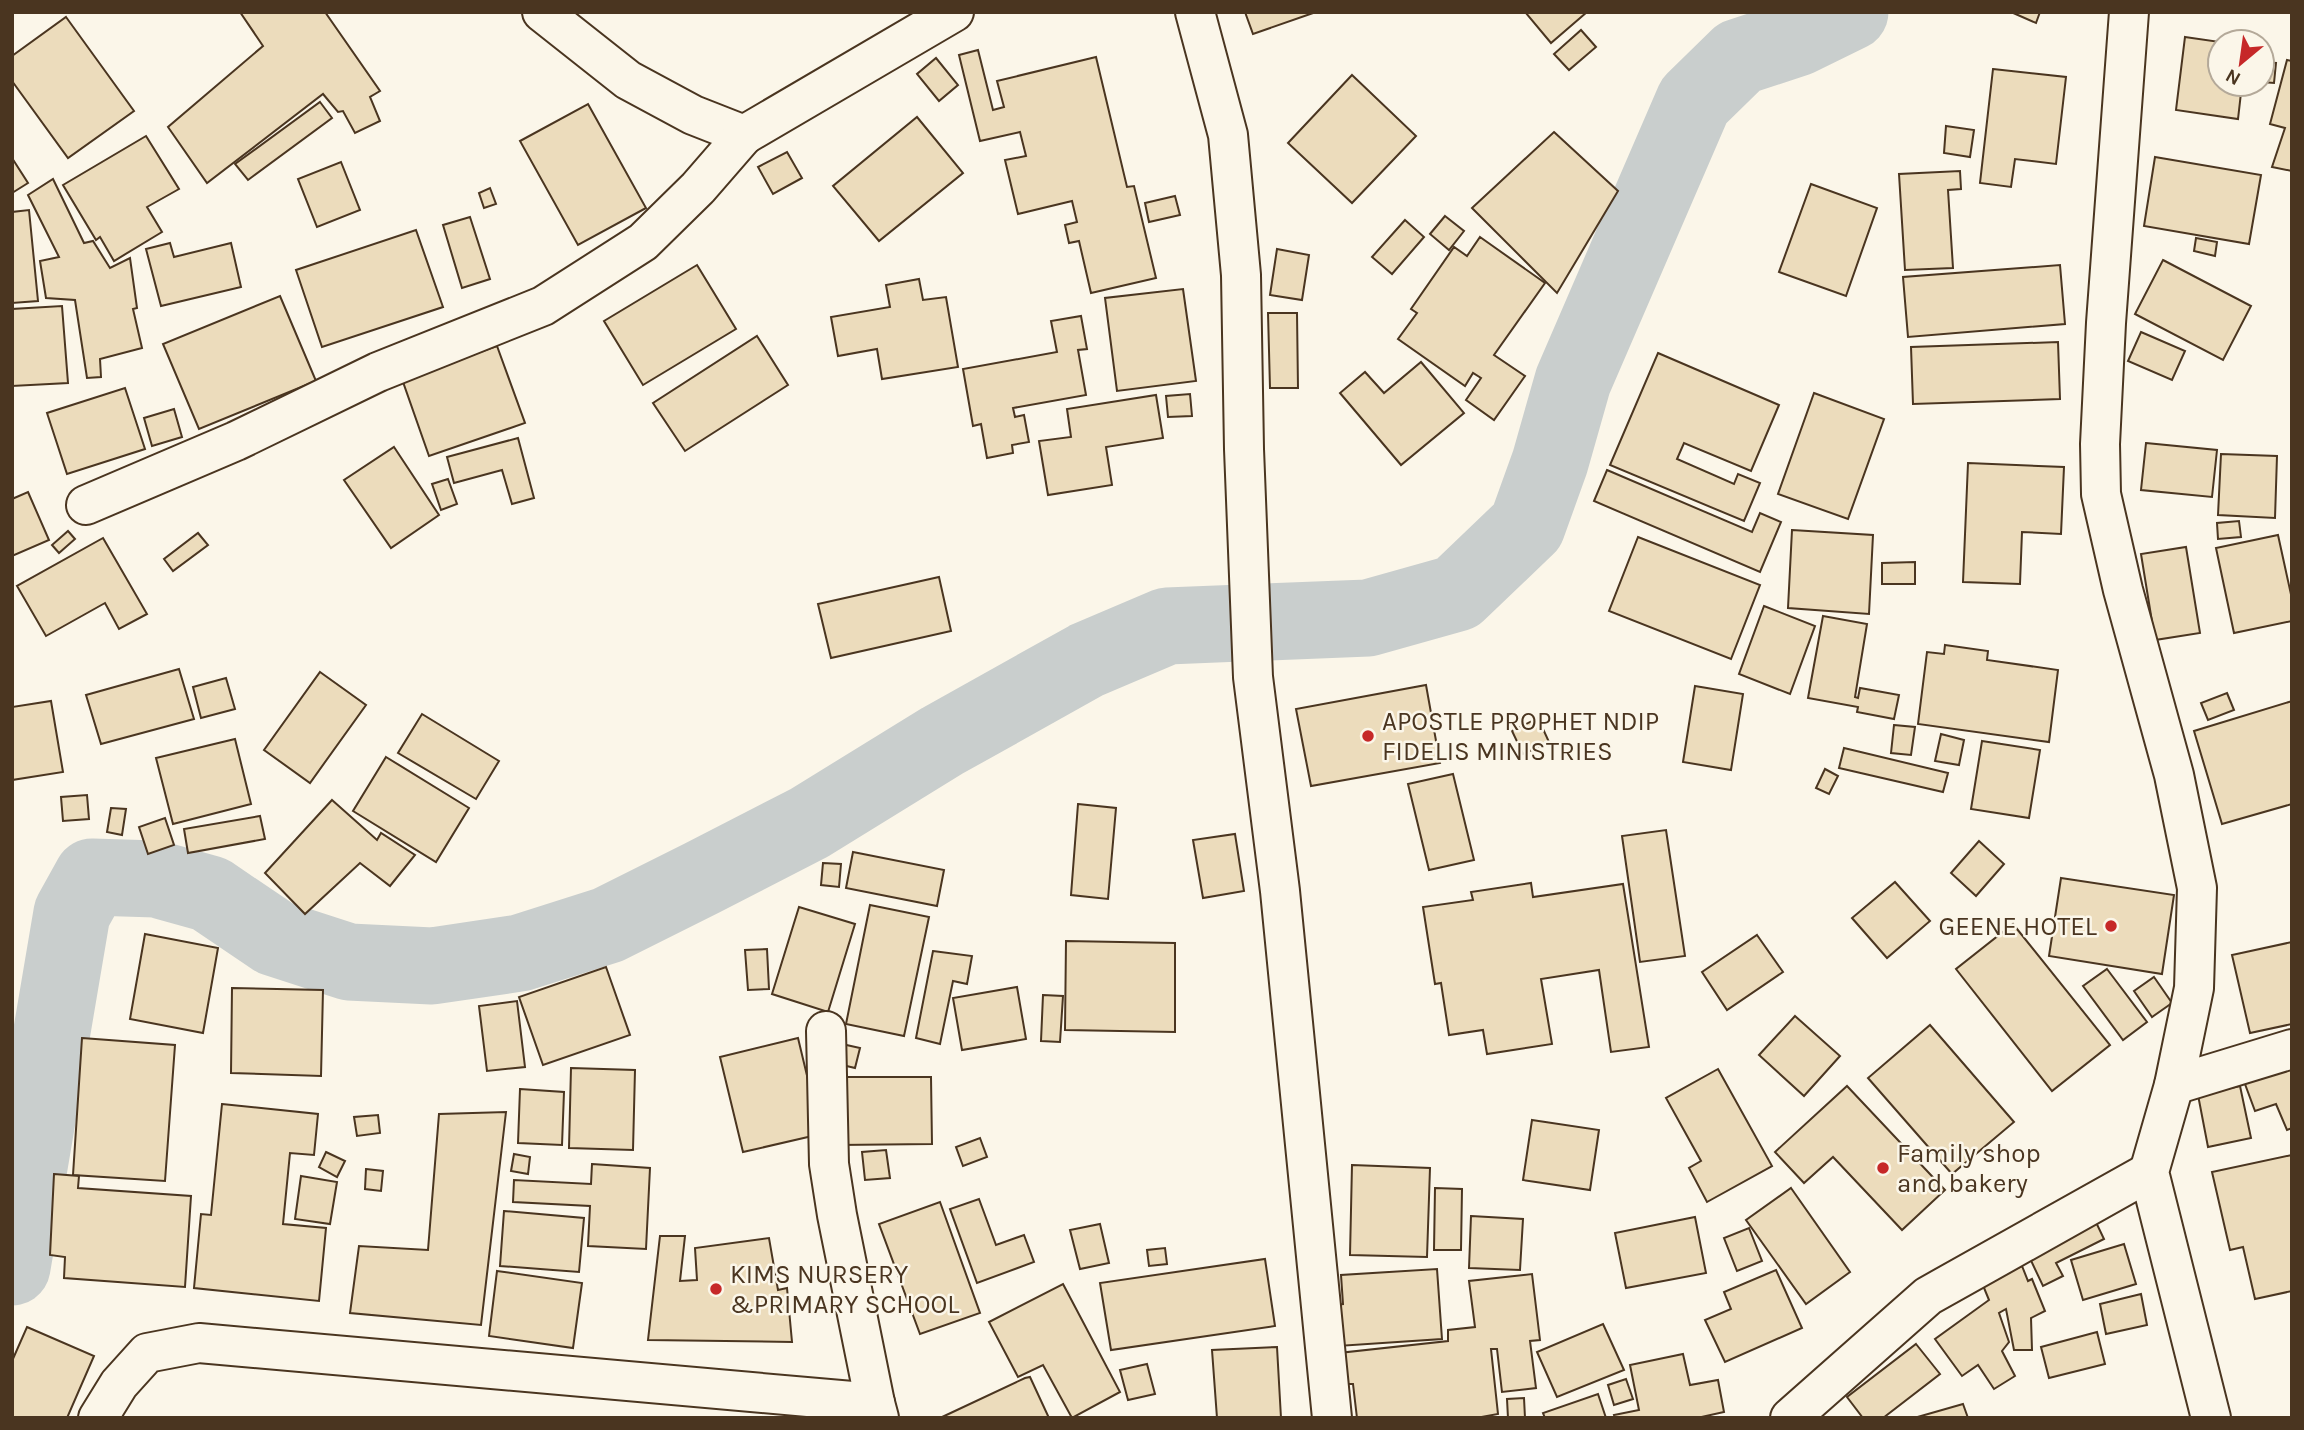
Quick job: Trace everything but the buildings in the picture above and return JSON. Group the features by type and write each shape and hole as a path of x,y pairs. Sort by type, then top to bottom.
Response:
{"street":[{"path":"542,12 628,80 694,115 744,135"},
{"path":"86,505 236,440 378,372 543,306 643,242 698,188 744,135 954,12"},
{"path":"1195,12 1228,135 1241,275 1244,449 1254,677 1280,891 1332,1418"},
{"path":"2129,12 2099,444 2101,494 2123,590 2174,775 2197,888 2194,988 2174,1085 2149,1172 2211,1418"},
{"path":"98,1418 119,1384 147,1353 199,1343 877,1410 837,1215 830,1164 825,1031"},
{"path":"2174,1085 2292,1049"},
{"path":"1790,1418 1928,1296 2149,1172"}],"waterway":[{"path":"12,1267 72,913 92,877 156,879 210,894 275,938 349,962 432,966 520,953 608,925 702,878 809,823 942,741 1087,660 1167,626 1368,618 1457,593 1527,526 1550,462 1573,381 1694,101 1739,57 1797,38 1850,12"}],"place":[{"name":"APOSTLE PROPHET NDIP FIDELIS MINISTRIES","path":"1368,736"},
{"name":"GEENE HOTEL","path":"2111,926"},
{"name":"Family shop and bakery","path":"1883,1168"},
{"name":"KIMS NURSERY &PRIMARY SCHOOL","path":"716,1289"}]}
